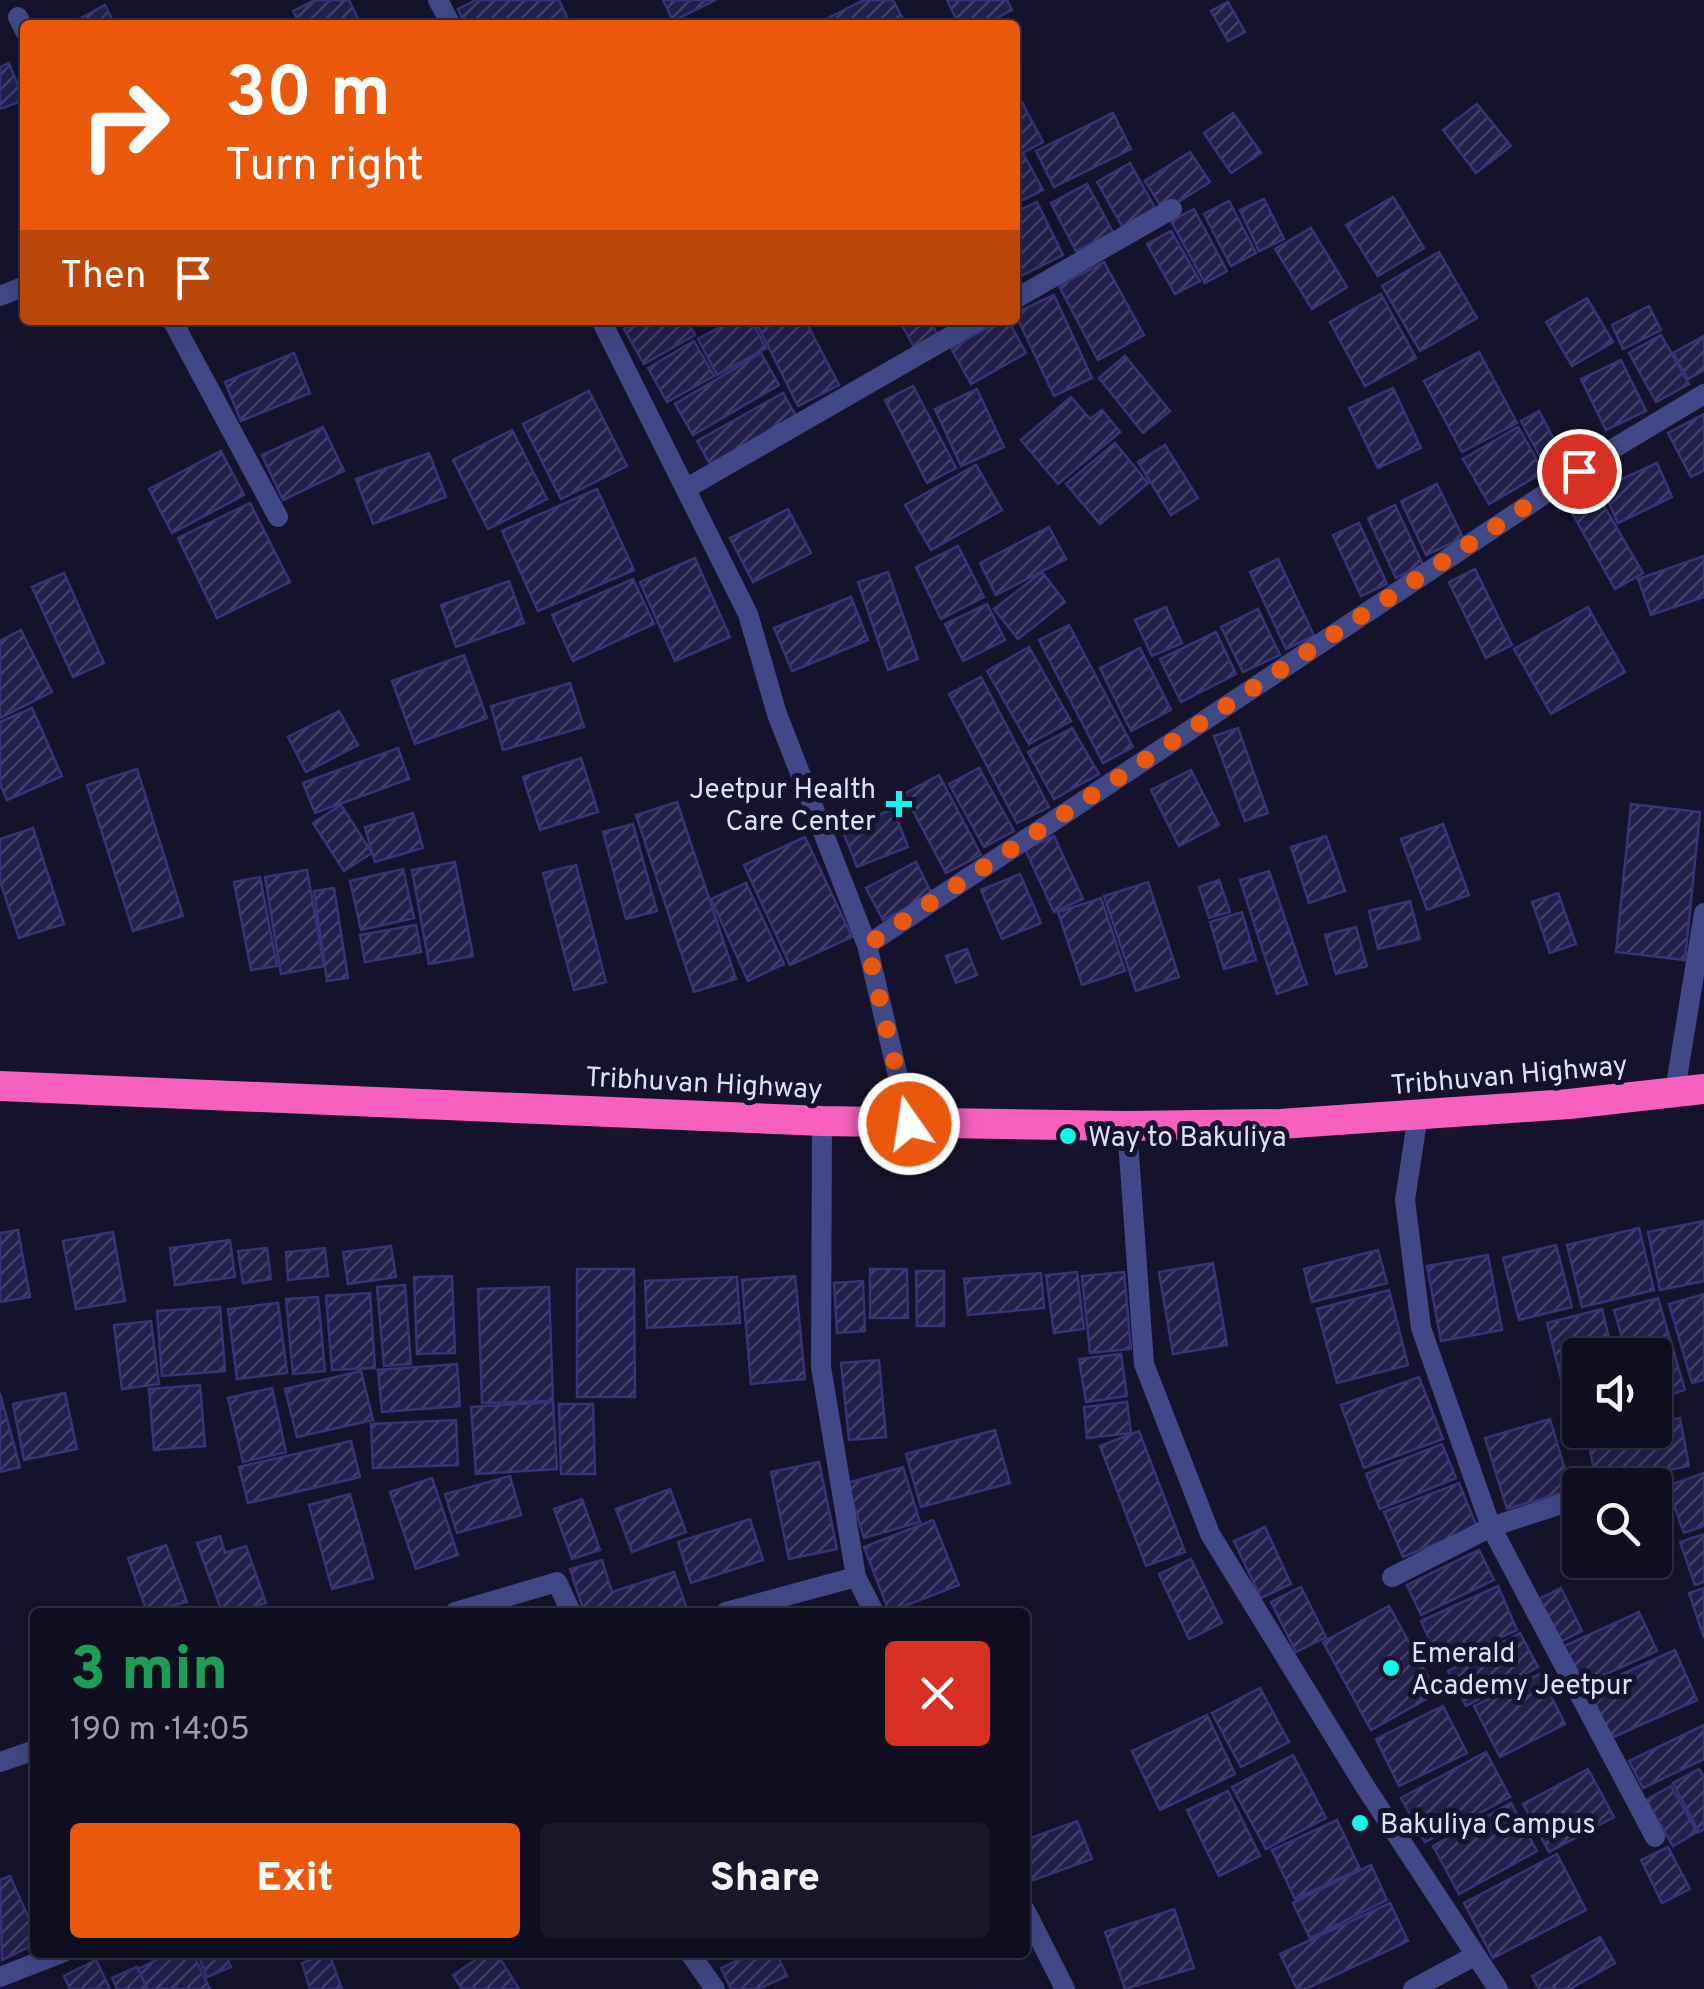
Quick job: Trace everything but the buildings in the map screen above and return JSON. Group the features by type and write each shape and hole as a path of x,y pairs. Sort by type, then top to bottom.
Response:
{"highway":[{"name":"Tribhuvan Highway","path":"0,1086 822,1121 1126,1126 1280,1124 1690,1090"}],"street":[{"path":"1020,296 1172,209"},
{"path":"175,325 278,518"},
{"path":"604,325 748,614 777,714 867,945 909,1124"},
{"path":"687,488 970,325"},
{"path":"867,945 1577,472 1704,394"},
{"path":"1690,1090 1704,913"},
{"path":"1418,1115 1405,1200 1421,1328 1491,1527 1655,1837"},
{"path":"822,1121 821,1367 856,1578 872,1608"},
{"path":"1126,1126 1144,1364 1210,1534 1498,1989"},
{"path":"1392,1577 1491,1527 1562,1504"},
{"path":"741,1608 856,1578"},
{"path":"469,1608 557,1582 568,1608"},
{"path":"0,1762 30,1752"},
{"path":"1030,1920 1065,1989"},
{"path":"1413,1989 1476,1955"},
{"path":"0,1978 49,1958"},
{"path":"693,1958 715,1989"}],"place":[{"name":"Jeetpur Health Care Center","path":"899,804"},
{"name":"Way to Bakuliya","path":"1068,1136"},
{"name":"Emerald Academy Jeetpur","path":"1391,1668"},
{"name":"Bakuliya Campus","path":"1360,1823"}],"route":[{"path":"909,1124 867,945 1579,471"}]}
